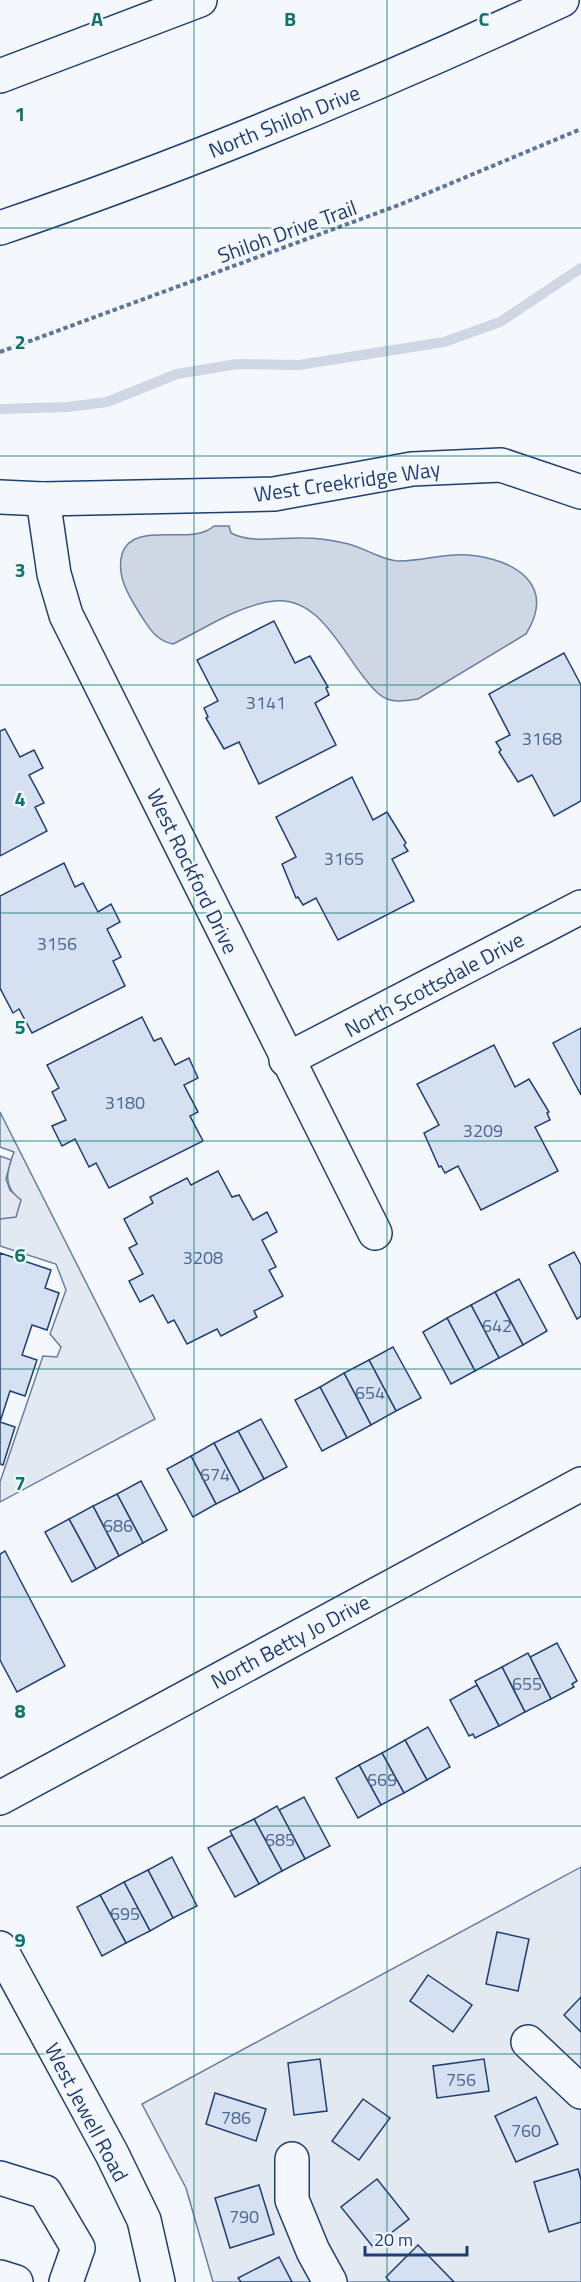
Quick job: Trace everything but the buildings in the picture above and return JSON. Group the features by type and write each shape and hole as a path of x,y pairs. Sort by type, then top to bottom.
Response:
{"main road":[{"path":"0,76 200,0"},
{"name":"North Shiloh Drive","path":"0,228 232,145 458,48 562,0"},
{"name":"West Creekridge Way","path":"0,497 43,499 274,494 412,469 501,465 581,492"},
{"name":"West Rockford Drive","path":"43,499 54,574 66,615 286,1060 375,1233"},
{"name":"North Scottsdale Drive","path":"286,1060 581,907"},
{"name":"North Betty Jo Drive","path":"0,1797 581,1484"},
{"name":"West Jewell Road","path":"0,1948 112,2154 144,2220 158,2282"},
{"path":"528,2042 581,2092"},
{"path":"292,2159 292,2200 313,2251 330,2282"},
{"path":"0,2178 45,2193 78,2248 66,2282"},
{"path":"0,2277 16,2282"}],"path":[{"name":"Shiloh Drive Trail","path":"0,352 399,205 581,129"}],"shaded area":[{"path":"214,526 229,526 231,533 248,538 308,538 334,541 400,561 459,555 485,557 501,562 526,577 533,588 536,601 534,616 526,634 418,699 403,701 393,701 379,694 367,682 334,635 321,621 307,609 292,602 261,603 222,618 173,644 162,640 150,629 128,593 122,578 122,554 128,544 138,538 150,535 192,534 204,532"},
{"path":"0,1112 155,1419 0,1502 0,1482 43,1356 57,1357 61,1347 50,1334 66,1290 56,1264 0,1246 0,1219 7,1217 17,1198 8,1182 14,1152 0,1147"},
{"path":"0,1156 11,1160 6,1179 10,1190 21,1200 16,1217 0,1219"},
{"path":"581,1867 581,2282 213,2282 186,2188 142,2104"}],"waterway":[{"path":"0,409 67,407 107,402 177,374 237,364 299,365 444,342 500,322 581,268"}]}
